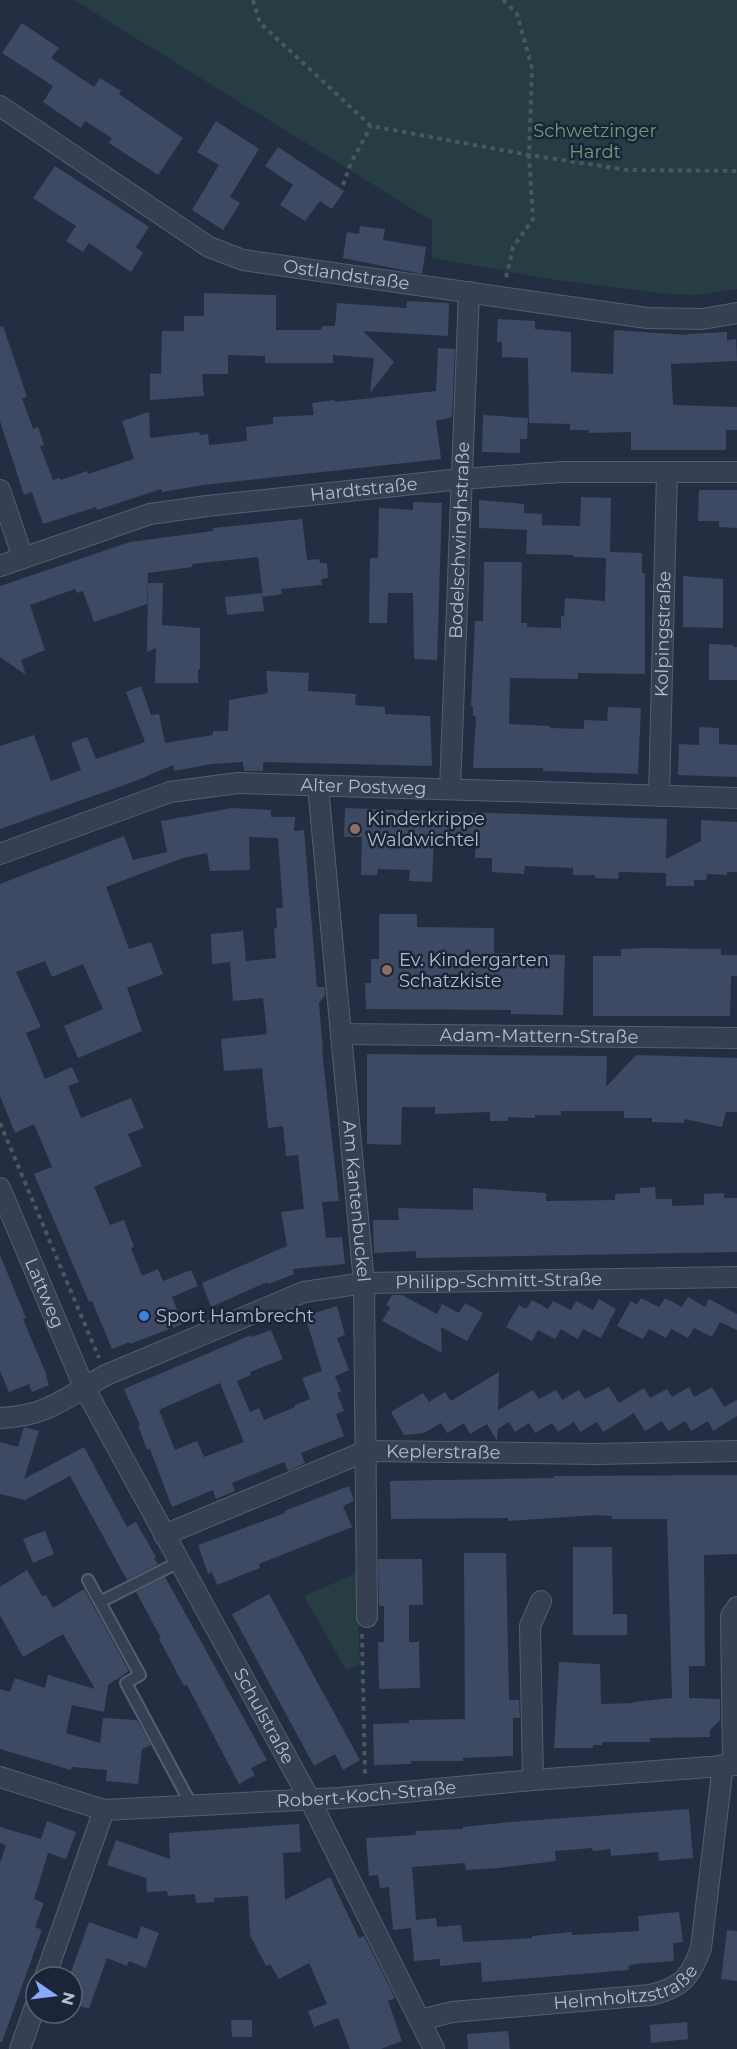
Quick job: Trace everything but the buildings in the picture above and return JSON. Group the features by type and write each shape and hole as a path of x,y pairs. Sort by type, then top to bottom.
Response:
{"street":[{"name":"Ostlandstraße","path":"0,106 209,247 243,260 647,318 702,319 737,314"},
{"name":"Bodelschwinghstraße","path":"450,789 469,292"},
{"name":"Hardtstraße","path":"0,566 150,514 218,505 461,479 561,472 737,472"},
{"name":"Kolpingstraße","path":"659,796 667,472"},
{"path":"0,490 23,558"},
{"name":"Alter Postweg","path":"0,854 170,792 238,783 737,798"},
{"name":"Am Kantenbuckel","path":"318,786 364,1283 367,1617"},
{"name":"Adam-Mattern-Straße","path":"341,1034 737,1038"},
{"name":"Lattweg","path":"2,1197 84,1387"},
{"name":"Philipp-Schmitt-Straße","path":"0,1418 35,1414 63,1402 106,1375 304,1292 364,1283 737,1277"},
{"name":"Schulstraße","path":"84,1387 310,1800 434,2049"},
{"name":"Keplerstraße","path":"164,1535 366,1451 597,1454 737,1451"},
{"path":"533,1780 530,1626 541,1601"},
{"name":"Helmholtzstraße","path":"420,2020 452,2012 651,1995 667,1991 681,1983 694,1970 701,1948 731,1765 731,1616 737,1607"},
{"name":"Robert-Koch-Straße","path":"0,1777 104,1810 310,1800 731,1765"},
{"path":"49,1965 104,1810"},
{"path":"20,2049 29,2025"}],"lane":[{"path":"100,1602 179,1562"},
{"path":"87,1580 140,1675 126,1683 192,1807"}],"path":[{"path":"253,0 260,23 371,126 529,155 628,170 737,171"},
{"path":"502,298 513,248 533,219 529,155 532,68 517,14 503,0"},
{"path":"344,185 351,163 371,126"},
{"path":"0,1123 106,1375"},
{"path":"366,1795 362,1621 367,1617"}],"green space":[{"name":"Schwetzinger Hardt","path":"74,0 737,0 737,289 697,295 669,294 556,280 432,258 432,221"},
{"path":"357,1573 360,1665 346,1670 304,1596"}],"place":[{"name":"Kinderkrippe Waldwichtel","path":"355,829"},
{"name":"Ev. Kindergarten Schatzkiste","path":"387,970"},
{"name":"Sport Hambrecht","path":"144,1316"}]}
